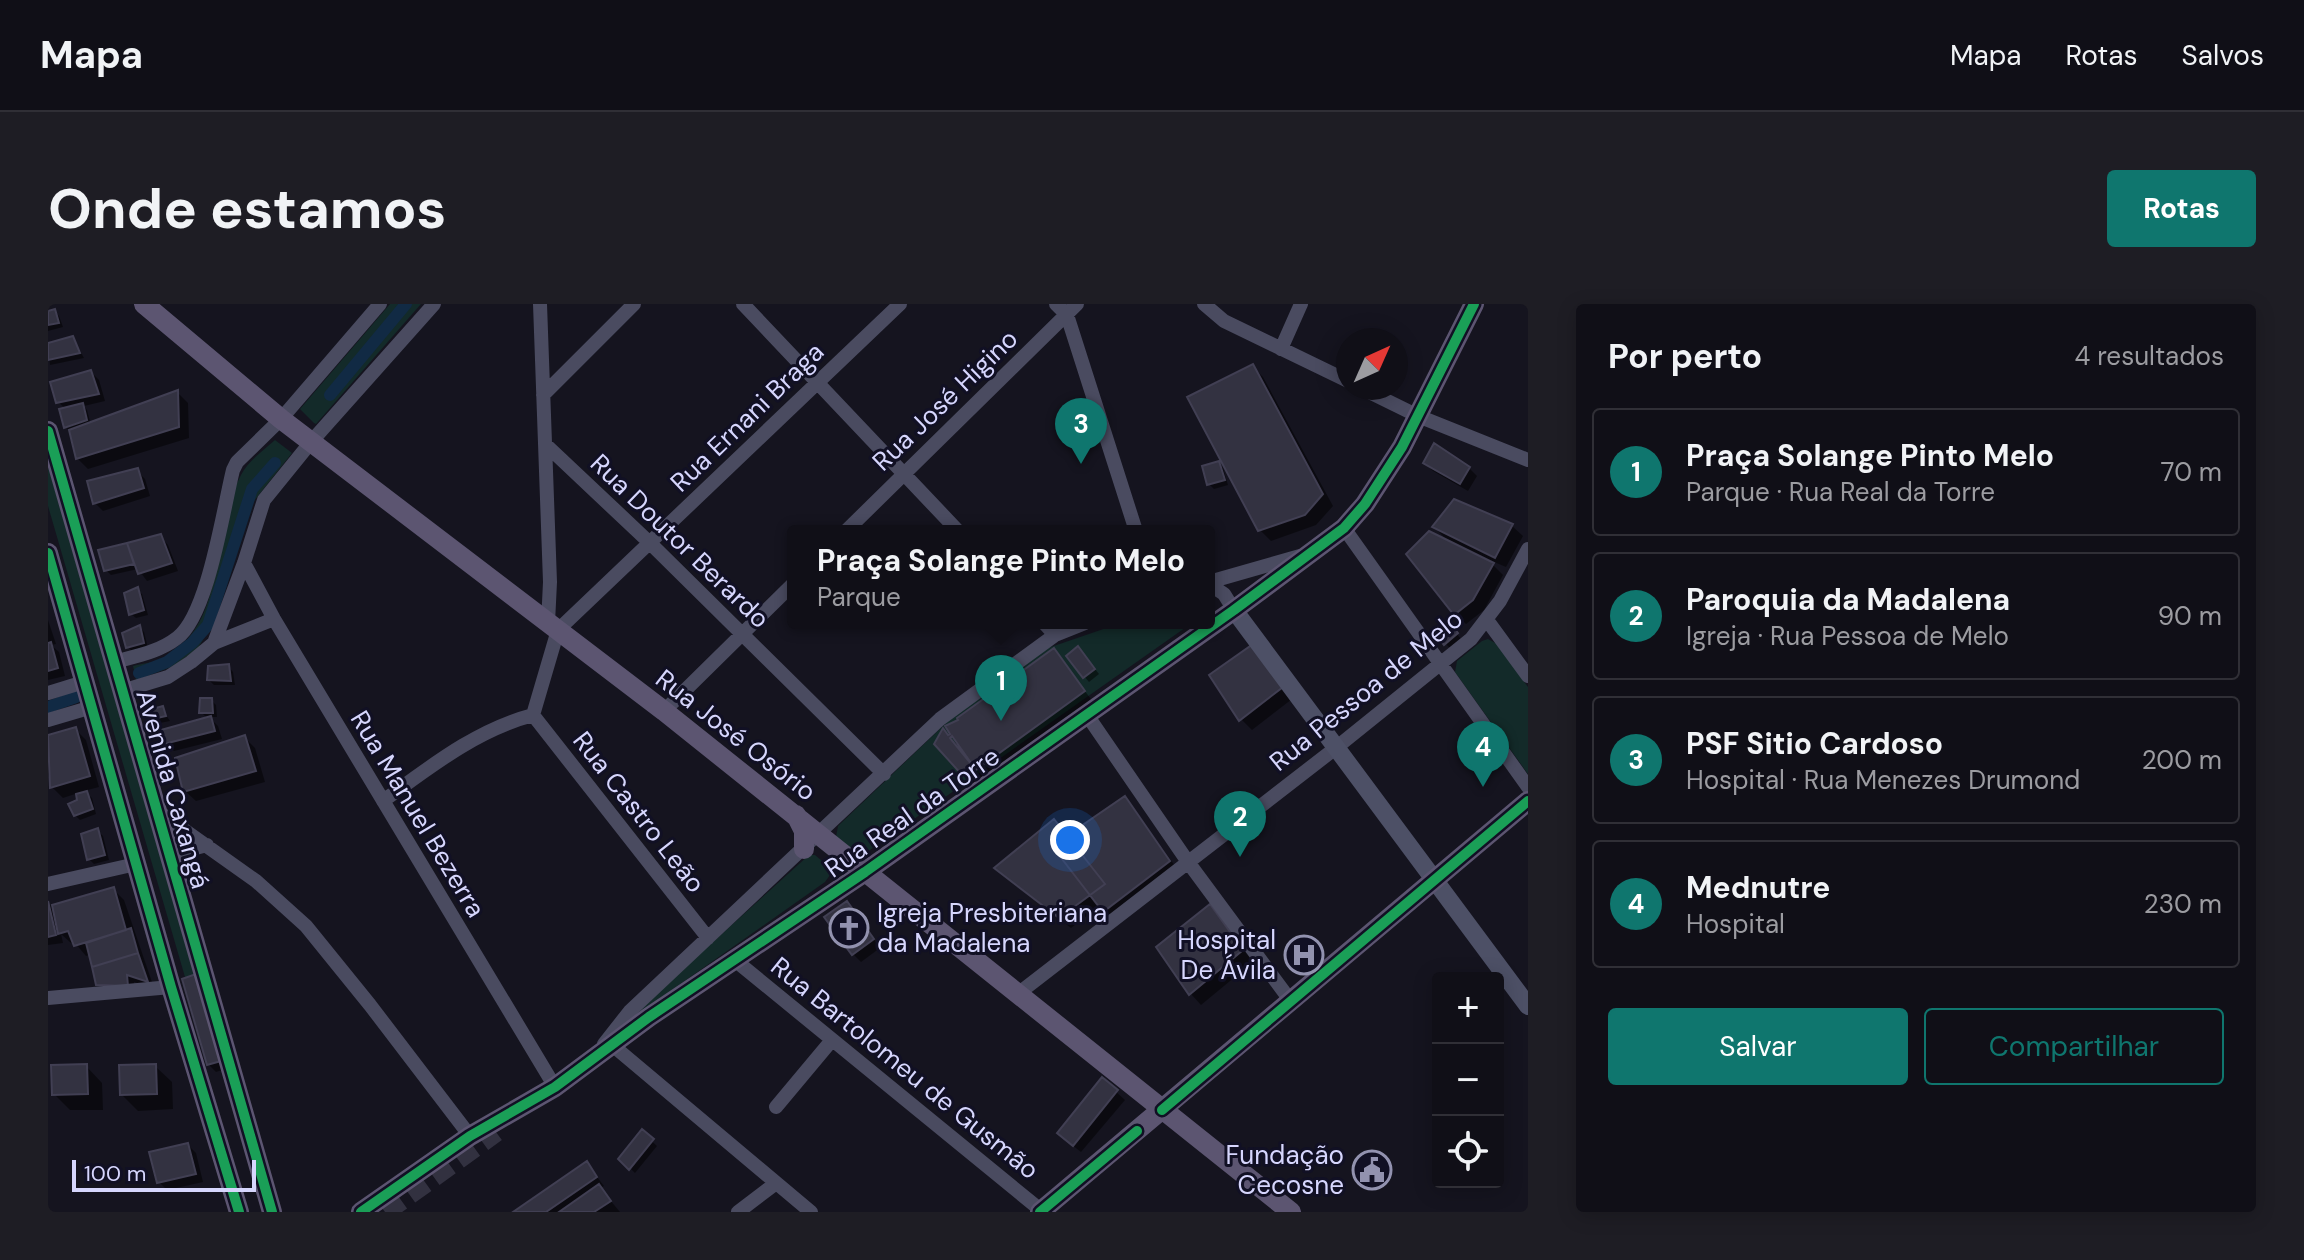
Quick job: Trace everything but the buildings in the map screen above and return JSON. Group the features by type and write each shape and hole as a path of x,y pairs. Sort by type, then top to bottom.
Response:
{"main road":[{"name":"Rua Real da Torre","path":"1215,624 1344,528 1383,480 1474,304"},
{"name":"Rua José Osório","path":"146,305 281,419 664,711 1291,1212"},
{"name":"Avenida Caxangá","path":"48,431 272,1212"},
{"path":"48,553 171,987 239,1212"},
{"name":"Rua Real da Torre","path":"361,1212 470,1136 555,1087 604,1049 865,872 1207,629"},
{"path":"1041,1212 1528,801"},
{"path":"796,815 804,831 804,849"},
{"path":"1131,1086 1138,1109 1137,1131"},
{"path":"496,1132 555,1087"}],"street":[{"path":"114,662 163,648 186,631 201,599 233,470 380,304"},
{"path":"214,643 264,500 311,442 434,304"},
{"path":"383,801 483,733 533,715 553,626 540,304"},
{"path":"543,395 634,304"},
{"path":"743,304 952,525"},
{"name":"Rua Ernani Braga","path":"553,626 651,544 900,304"},
{"path":"1204,304 1224,321 1336,375"},
{"path":"1281,349 1301,304"},
{"path":"1067,308 1134,525"},
{"name":"Rua José Higino","path":"852,525 1067,308"},
{"path":"1385,400 1528,460"},
{"name":"Rua Doutor Berardo","path":"545,444 884,774"},
{"path":"1344,528 1528,787"},
{"name":"Rua Pessoa de Melo","path":"1019,993 1441,665 1487,620 1528,549"},
{"name":"Rua Real da Torre","path":"1215,581 1309,554"},
{"name":"Rua Manuel Bezerra","path":"244,563 274,619 555,1087"},
{"name":"Rua Real da Torre","path":"1215,587 1224,594 1234,610"},
{"path":"664,711 787,590"},
{"path":"1234,610 1527,1003"},
{"path":"122,691 168,677 214,643 274,619"},
{"path":"1487,620 1528,676"},
{"path":"1050,629 1055,635"},
{"name":"Rua Real da Torre","path":"604,1049 621,1020 940,719 1055,635 1070,629"},
{"path":"48,693 84,682"},
{"path":"48,720 92,707"},
{"name":"Rua Castro Leão","path":"533,715 708,938"},
{"path":"1087,715 1188,862 1290,1000"},
{"path":"156,810 256,881 306,926 470,1136"},
{"path":"173,870 188,850 207,845"},
{"path":"48,884 136,864"},
{"name":"Rua Bartolomeu de Gusmão","path":"736,961 1041,1212"},
{"path":"48,998 171,987"},
{"path":"776,1107 832,1040"},
{"path":"604,1049 811,1212"},
{"path":"738,1212 775,1184"}],"green space":[{"path":"390,304 421,304 314,423 300,409"},
{"path":"275,440 292,453 254,501 210,628 198,648 174,666 136,680 133,666 163,658 184,643 199,623 209,600 231,498 244,470"},
{"path":"48,466 194,975 185,977 48,506"},
{"path":"1103,629 1183,629 863,855 858,855 836,837 838,826 966,704 1048,648"},
{"path":"1488,639 1497,644 1528,687 1528,774 1455,672 1457,661"},
{"path":"809,855 815,855 828,866 830,875 825,882 618,1028"}],"waterway":[{"path":"330,395 406,304"},
{"path":"139,673 167,662 192,643 208,625 252,489 275,463"},
{"path":"48,707 76,697"}],"tunnel":[{"path":"385,1212 496,1132"}],"cycle path":[{"path":"1215,623 1344,528 1365,504 1402,447 1474,304"},
{"path":"48,431 272,1212"},
{"path":"48,553 171,987 239,1212"},
{"path":"361,1212 470,1136 555,1087 649,1017 865,872 1207,629"},
{"path":"1162,1110 1528,801"},
{"path":"1040,1212 1137,1131"}],"place":[{"name":"PSF Sitio Cardoso","path":"1081,464"},
{"name":"Praça Solange Pinto Melo","path":"1001,721"},
{"name":"Mednutre","path":"1483,787"},
{"name":"Paroquia da Madalena","path":"1240,857"},
{"name":"Igreja Presbiteriana da Madalena","path":"849,928"},
{"name":"Hospital De Ávila","path":"1304,955"},
{"name":"Fundação Cecosne","path":"1372,1170"}]}
